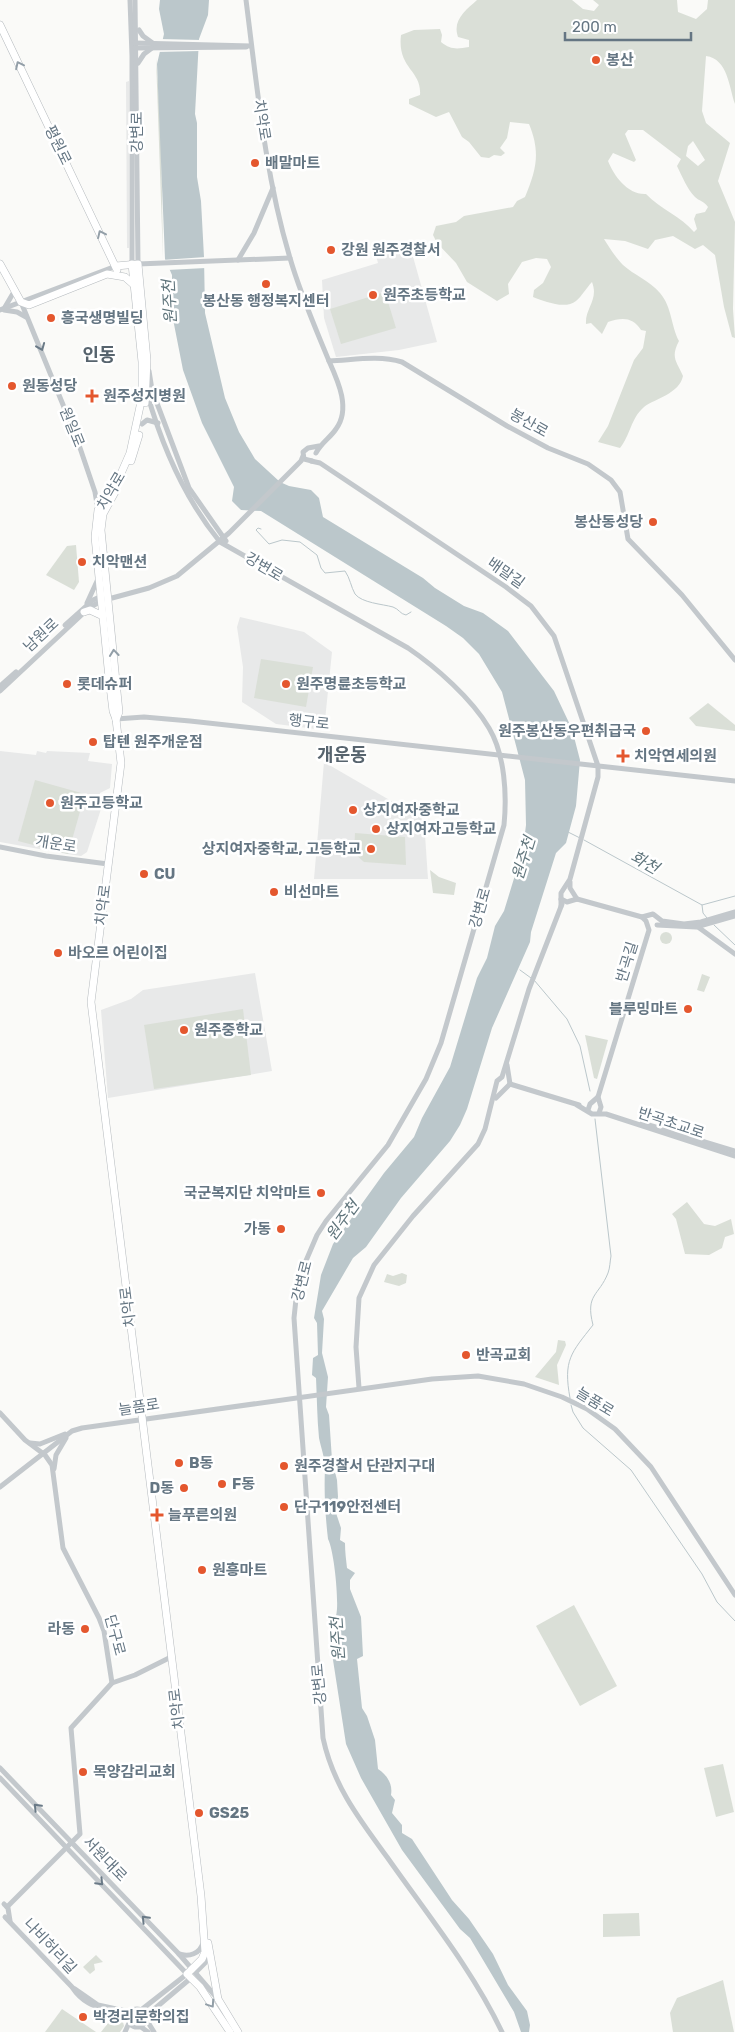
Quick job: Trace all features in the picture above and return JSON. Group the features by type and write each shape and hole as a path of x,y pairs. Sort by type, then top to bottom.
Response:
{"main road":[{"name":"평원로","path":"0,25 117,268"},
{"name":"원일로","path":"0,264 21,302"},
{"path":"117,268 137,266"},
{"name":"치악로","path":"137,266 133,284 145,361"},
{"name":"치악로","path":"116,718 119,712 104,598 99,578 95,537 98,510 119,478 130,453 142,396 145,361 137,266"},
{"path":"21,302 29,305 59,291 107,274 125,277 133,284"},
{"name":"강변로","path":"145,361 147,393"},
{"name":"치악로","path":"147,393 136,452 103,514 102,522 103,616 121,763 91,1002 201,1896 204,1956 191,1973"},
{"path":"84,610 94,611 103,616"},
{"name":"치악로","path":"201,1896 218,1999"},
{"path":"191,1973 230,2032"},
{"path":"218,1999 238,2032"}],"street":[{"name":"강변로","path":"130,0 138,64 137,266"},
{"name":"강변로","path":"136,0 137,266"},
{"name":"치악로","path":"246,0 274,188 290,258"},
{"path":"137,25 140,34 150,45"},
{"path":"135,45 252,46"},
{"path":"138,64 150,45"},
{"path":"238,260 254,233 274,188"},
{"path":"137,266 290,258 304,301 340,390 342,413 337,428 315,453 305,460"},
{"path":"107,274 117,268"},
{"path":"59,291 117,268"},
{"path":"1,310 8,304 15,290"},
{"path":"1,310 21,302"},
{"name":"원일로","path":"21,302 77,439 96,492 98,510"},
{"path":"1,310 23,314 30,321"},
{"name":"봉산로","path":"329,361 390,358 402,362 529,438 588,464 602,473 620,492 625,532 632,545 682,595 735,660"},
{"name":"강변로","path":"145,361 152,390 189,488 222,540"},
{"name":"강변로","path":"147,393 185,490 204,522 230,547 426,660 481,717 489,728 499,755 506,796 504,825 438,1049 426,1079 401,1126 326,1221 305,1263 296,1299 294,1318 323,1738 328,1761 346,1800 459,1958 489,2006 502,2032"},
{"path":"142,424 147,420 158,423"},
{"path":"305,460 306,449 315,453 320,463"},
{"path":"305,460 320,463"},
{"name":"남원로","path":"0,686 84,610 104,598 149,588 177,576 222,540 305,460"},
{"name":"배말길","path":"320,463 506,587 531,606 554,636 598,766"},
{"path":"84,610 99,578"},
{"name":"남원로","path":"0,691 84,610"},
{"name":"행구로","path":"116,718 144,717 181,720 598,766"},
{"path":"357,1388 356,1307 374,1265 413,1216 478,1144 485,1129 494,1100 500,1088 498,1080 502,1077 529,989 562,902 562,891 570,879 598,777 598,766 735,780"},
{"name":"개운로","path":"0,847 46,856 108,864"},
{"path":"570,879 574,900"},
{"path":"562,891 568,889 572,892"},
{"path":"562,902 574,900 657,924 683,928 698,926 732,915"},
{"path":"646,920 654,915 657,924"},
{"path":"646,920 649,933"},
{"path":"649,933 657,924"},
{"path":"698,926 735,954"},
{"name":"반곡길","path":"595,1106 649,933"},
{"path":"500,1088 507,1089 510,1084 507,1059"},
{"path":"502,1077 508,1078"},
{"name":"반곡초교로","path":"510,1084 578,1105 595,1106 616,1117 735,1156"},
{"name":"반곡초교로","path":"616,1117 735,1151"},
{"name":"늘품로","path":"0,1487 72,1431 141,1419 357,1388 432,1379 478,1376 524,1384 562,1397 587,1410 615,1429 651,1467 735,1595"},
{"name":"단구로","path":"0,1414 25,1440 48,1459 54,1472 63,1548 102,1624 112,1683"},
{"path":"25,1440 40,1444 72,1431"},
{"path":"54,1472 56,1455 72,1431"},
{"path":"4,1910 81,1831 71,1728 112,1683 135,1675 171,1657"},
{"name":"서원대로","path":"0,1768 179,1954 191,1973"},
{"name":"서원대로","path":"0,1778 191,1973"},
{"name":"나비허리길","path":"4,1910 10,1922 72,1987 78,1996 96,2008 120,2015 129,2022"},
{"path":"179,1954 193,1955 201,1949 204,1940"},
{"path":"141,2010 206,1961 209,1950"},
{"path":"191,1973 218,1999"},
{"path":"132,2032 191,1973"},
{"name":"나비허리길","path":"72,1987 98,2005 130,2012"},
{"path":"125,2032 130,2012 135,2009 141,2010 154,2032"},
{"path":"129,2022 139,2027 144,2027 148,2032"}],"shaded area":[{"path":"477,0 572,0 583,9 594,11 599,5 593,0 677,0 678,12 696,19 707,9 708,0 735,0 735,104 723,68 719,62 706,56 702,111 706,123 730,143 718,181 735,222 733,309 735,338 732,337 724,307 715,255 703,245 695,249 673,236 655,240 648,249 625,241 604,239 623,265 652,285 664,298 679,341 675,356 683,376 677,387 640,411 620,448 598,442 608,426 634,360 643,348 646,331 641,330 631,320 627,319 608,322 602,334 591,323 586,324 587,313 594,294 592,282 578,299 571,304 554,304 533,297 534,290 543,283 551,267 547,259 536,258 522,262 508,284 509,294 497,301 467,282 456,263 437,243 433,235 436,226 456,222 464,216 513,207 517,201 525,197 536,161 535,144 529,124 510,122 507,138 500,148 505,153 501,156 494,155 489,158 481,157 469,142 462,137 449,112 436,117 409,104 409,99 420,95 420,87 403,55 401,35 414,30 440,29 442,35 441,42 445,45 454,48 469,47 469,40 458,37 457,25 461,16","holes":["628,130 643,130 681,159 677,166 687,186 692,194 708,207 705,212 696,214 694,219 697,229 694,232 683,221 646,194 633,191 622,184 614,173 608,161 613,153 634,162 636,160 625,134","693,141 705,160 698,166 686,156 688,146"]},
{"path":"156,57 161,126 163,259"},
{"path":"129,81 129,248 127,248 126,82"},
{"name":"원주초등학교","path":"410,246 437,342 399,350 336,357 324,318 322,280 378,263 375,252"},
{"path":"385,292 396,328 341,344 330,309"},
{"path":"76,545 79,582 74,590 46,575 67,546"},
{"name":"원주명륜초등학교","path":"240,617 304,632 332,652 324,730 276,724 242,702 243,667 237,627"},
{"path":"261,659 313,667 306,707 254,698"},
{"path":"708,703 735,725 735,731 696,726 689,718"},
{"name":"원주고등학교","path":"0,751 36,755 37,751 46,753 47,751 90,753 88,761 112,764 110,788 100,793 99,800 102,806 87,852 81,856 0,842"},
{"name":"상지여자중학교, 고등학교","path":"324,762 424,820 428,879 314,879"},
{"path":"35,780 85,794 68,854 18,841"},
{"path":"355,833 405,837 406,865 364,862 354,853"},
{"path":"430,870 439,877 456,883 454,895 433,893"},
{"path":"664,932 668,932 672,938 668,944 664,944 660,940 660,936"},
{"name":"원주중학교","path":"255,973 272,1071 108,1098 101,1010 131,999 143,990"},
{"path":"702,974 710,977 704,992 697,990"},
{"path":"243,1009 251,1075 154,1089 144,1025"},
{"path":"585,1035 608,1040 597,1079 594,1078"},
{"path":"687,1202 704,1224 715,1226 731,1219 734,1234 725,1237 722,1248 709,1255 685,1254 676,1219 672,1214"},
{"path":"402,1273 407,1275 406,1283 399,1286 384,1282 387,1274 393,1276"},
{"path":"558,1340 565,1341 566,1345 557,1365 559,1385 535,1377 556,1352"},
{"path":"574,1605 617,1686 580,1706 536,1626"},
{"path":"723,1764 734,1812 716,1817 704,1768"},
{"path":"639,1913 640,1936 603,1937 603,1914"},
{"path":"96,1955 103,1962 94,1964 95,1970 90,1974 83,1967"},
{"path":"723,1980 734,2032 673,2032 670,2013 677,1998"},
{"path":"62,2009 96,2032 45,2032"},
{"path":"113,2017 123,2022 124,2026 120,2032 101,2032"}],"water":[{"name":"원주천","path":"160,0 209,0 208,15 199,39 195,114 197,123 197,177 201,201 204,257 205,313 225,398 239,432 255,459 280,482 289,486 311,490 319,498 323,517 423,578 464,606 483,613 508,631 554,691 572,729 580,760 576,806 566,843 556,853 531,932 530,942 492,1028 467,1109 460,1125 450,1141 401,1198 366,1247 353,1258 322,1311 324,1319 322,1353 328,1377 326,1407 329,1415 332,1460 337,1480 338,1497 335,1510 341,1528 340,1540 345,1543 347,1568 355,1573 350,1580 350,1589 361,1617 363,1656 357,1659 362,1708 367,1716 375,1740 378,1769 387,1777 390,1784 391,1795 395,1800 392,1813 402,1825 402,1833 412,1839 452,1900 469,1919 493,1954 508,1985 527,2011 530,2025 529,2032 521,2032 514,2012 470,1938 460,1929 402,1850 361,1778 346,1744 331,1647 331,1637 337,1609 336,1583 327,1529 325,1464 319,1438 316,1378 312,1375 313,1358 318,1355 317,1323 314,1318 321,1275 333,1244 384,1173 414,1137 422,1118 450,1067 477,978 487,958 495,926 504,911 523,849 526,825 525,780 502,692 479,654 463,638 261,511 241,510 232,501 234,487 202,423 183,370 172,314 172,275 165,259 157,64 164,34 159,9"}],"pier":[{"path":"160,39 201,40 200,51 156,52"},
{"path":"206,257 206,268 167,270 162,260"}],"waterway":[{"path":"261,529 258,528 256,530 269,544 282,540 300,542 317,555 321,568 325,573 345,571 358,597 373,603 393,607 402,614 406,615 411,612"},
{"name":"화천","path":"568,832 580,838"},
{"name":"화천","path":"584,840 702,905 735,896"},
{"path":"702,905 703,913 707,918"},
{"path":"714,925 735,945"},
{"path":"520,970 531,978"},
{"path":"534,980 567,1019 580,1046 590,1091"},
{"path":"570,1398 568,1366 574,1350 593,1325 591,1315 592,1301 608,1273 611,1256 595,1119"},
{"path":"571,1405 583,1428 631,1470 702,1574 717,1602 735,1621"}],"place":[{"name":"봉산","path":"596,60"},
{"name":"배말마트","path":"255,163"},
{"name":"강원 원주경찰서","path":"331,250"},
{"name":"봉산동 행정복지센터","path":"266,284"},
{"name":"원주초등학교","path":"373,295"},
{"name":"흥국생명빌딩","path":"51,318"},
{"name":"원동성당","path":"12,386"},
{"name":"원주성지병원","path":"92,396"},
{"name":"봉산동성당","path":"653,522"},
{"name":"치악맨션","path":"82,562"},
{"name":"롯데슈퍼","path":"67,684"},
{"name":"원주명륜초등학교","path":"286,684"},
{"name":"원주봉산동우편취급국","path":"646,731"},
{"name":"탑텐 원주개운점","path":"93,742"},
{"name":"치악연세의원","path":"623,756"},
{"name":"원주고등학교","path":"50,803"},
{"name":"상지여자중학교","path":"353,810"},
{"name":"상지여자고등학교","path":"376,829"},
{"name":"상지여자중학교, 고등학교","path":"371,849"},
{"name":"CU","path":"144,874"},
{"name":"비선마트","path":"274,892"},
{"name":"바오르 어린이집","path":"58,953"},
{"name":"블루밍마트","path":"688,1009"},
{"name":"원주중학교","path":"184,1030"},
{"name":"국군복지단 치악마트","path":"321,1193"},
{"name":"가동","path":"281,1229"},
{"name":"반곡교회","path":"466,1355"},
{"name":"B동","path":"179,1463"},
{"name":"원주경찰서 단관지구대","path":"284,1466"},
{"name":"F동","path":"222,1484"},
{"name":"D동","path":"184,1488"},
{"name":"단구119안전센터","path":"284,1507"},
{"name":"늘푸른의원","path":"157,1515"},
{"name":"원흥마트","path":"202,1570"},
{"name":"라동","path":"85,1629"},
{"name":"목양감리교회","path":"83,1772"},
{"name":"GS25","path":"199,1813"},
{"name":"박경리문학의집","path":"83,2017"}],"district":[{"name":"인동","path":"99,355"},
{"name":"개운동","path":"342,755"}]}
